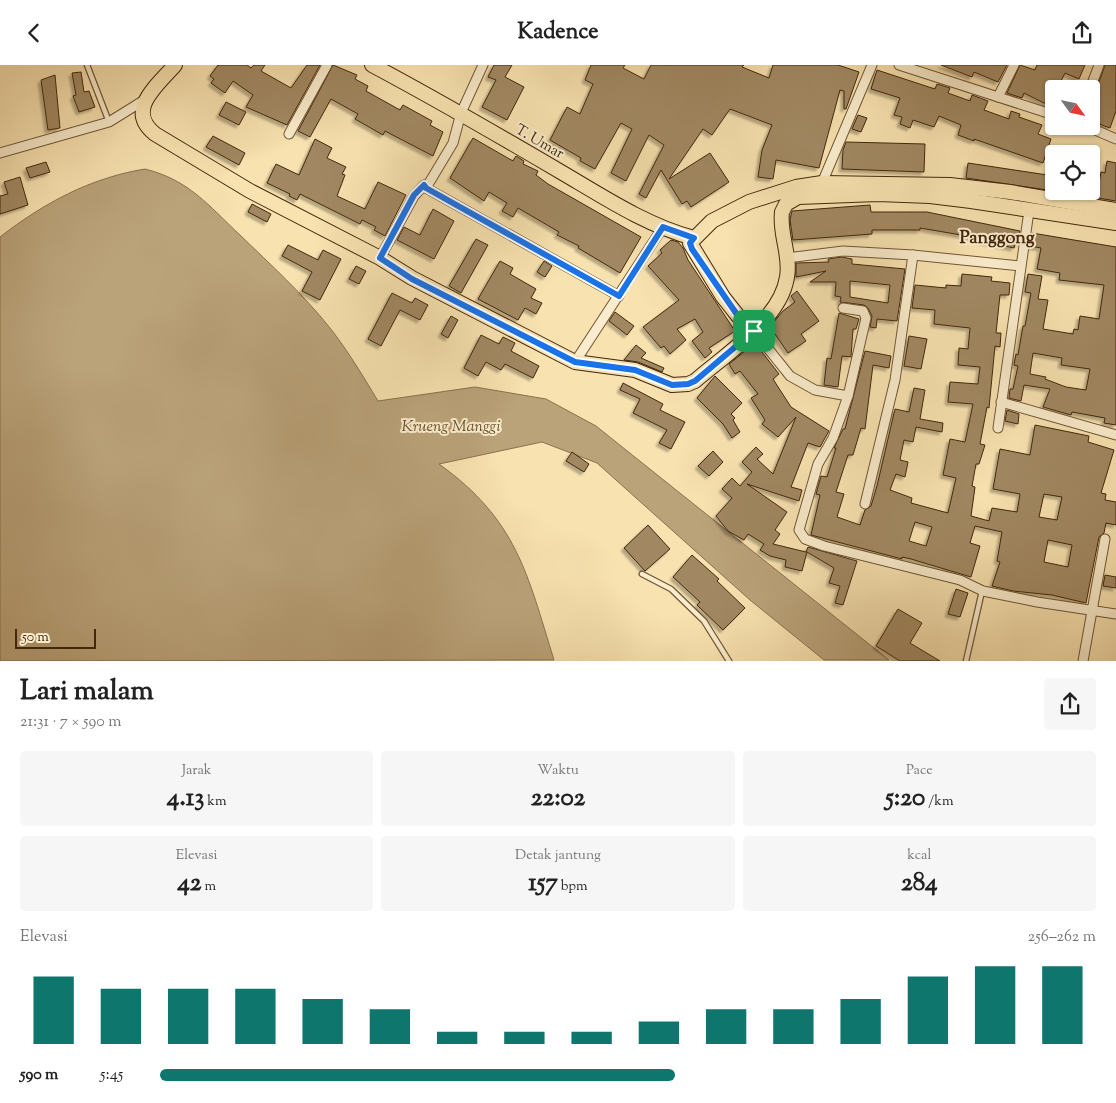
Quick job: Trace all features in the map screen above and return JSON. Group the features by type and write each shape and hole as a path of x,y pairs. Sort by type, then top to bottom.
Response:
{"main road":[{"path":"175,65 144,105 142,117 146,126 155,134 250,191 380,258 412,279 575,362 635,370 672,385 688,384 695,381 754,331 767,317 783,294 787,276 787,258 782,226 782,212 786,204 798,197 878,194 930,196 1116,223"},
{"name":"T. Umar","path":"372,65 460,113 583,185 663,227 694,238"},
{"path":"754,331 738,316 692,249 690,243 712,221 749,201 796,187 822,183 950,185 1020,193 1116,210"}],"street":[{"path":"289,134 327,65"},
{"path":"426,188 452,143 460,113 483,65"},
{"path":"822,183 872,65"},
{"path":"899,65 1045,112"},
{"path":"998,97 1014,65"},
{"path":"1093,80 1099,65"},
{"path":"0,153 109,122 148,98"},
{"path":"1100,132 1116,139"},
{"path":"380,258 414,195 424,185 426,188 619,296"},
{"path":"998,428 1029,211"},
{"path":"575,362 663,227"},
{"path":"787,258 842,251 913,255 1020,267"},
{"path":"865,504 894,380 913,255"},
{"path":"843,308 862,311 866,314 848,396 833,437 818,464 800,525 802,535 809,541 824,546 960,580 982,591 1116,614"},
{"path":"754,331 790,376 815,390 848,396"},
{"path":"1001,402 1116,435"},
{"path":"1083,661 1105,539"}],"lane":[{"path":"87,65 109,122"},
{"path":"642,574 671,589 704,621 729,661"},
{"path":"966,661 982,591"}],"water":[{"name":"Krueng Manggi","path":"145,169 174,180 197,195 286,280 320,315 337,337 378,401 475,387 546,399 596,426 889,660 824,660 750,600 597,463 542,442 439,464 465,485 486,506 503,528 516,550 536,601 554,660 0,661 0,237 33,213 68,194 105,179"}],"building":[{"path":"218,65 247,65 251,68 254,65 265,65 261,71 291,88 307,65 320,65 287,125 246,107 253,95 233,81 225,93 211,83 214,79 210,76"},
{"path":"333,65 357,75 355,79 368,86 366,91 400,110 403,105 432,121 430,125 443,132 433,156 385,131 383,135 355,119 358,114 331,99 310,137 298,131"},
{"path":"494,65 512,65 505,77 524,87 507,120 482,107 496,80 488,77"},
{"path":"591,65 625,65 623,68 644,79 651,65 744,65 742,67 769,78 773,65 838,65 859,72 846,109 844,109 844,91 840,90 819,168 776,160 773,179 758,177 762,150 772,125 730,109 712,135 703,129 669,179 710,153 729,182 691,207 687,201 682,204 661,170 646,198 639,194 664,145 649,135 626,181 611,173 632,129 621,123 595,169 580,161 581,158 550,140 567,107 580,114 593,84 585,80"},
{"path":"941,65 1007,65 998,82 974,72 972,77"},
{"path":"1020,65 1035,70 1037,65 1085,65 1079,79 1065,73 1062,80 1045,80 1045,104 1024,93 1022,98 1007,93"},
{"path":"1105,65 1116,65 1116,111 1110,128 1100,124 1100,80"},
{"path":"877,70 935,89 937,84 950,88 948,93 970,101 972,95 988,101 984,110 1009,119 1011,111 1020,114 1019,117 1042,125 1038,134 1051,139 1049,145 1045,145 1043,163 958,135 961,125 939,116 934,127 913,120 910,128 900,124 902,117 894,115 900,98 871,89"},
{"path":"81,72 84,92 89,91 95,107 79,112 73,96 76,95 72,73"},
{"path":"55,75 60,128 48,130 41,80"},
{"path":"226,102 246,112 239,125 219,115"},
{"path":"858,115 867,118 861,132 852,129"},
{"path":"213,136 245,153 239,165 206,147"},
{"path":"473,138 513,161 516,156 524,161 523,164 538,171 536,175 548,184 641,237 620,273 578,248 579,246 557,235 559,232 518,208 513,217 502,211 507,203 489,192 484,201 450,178"},
{"path":"315,139 332,148 327,158 346,167 342,174 345,175 337,196 365,209 378,182 406,195 385,236 374,230 376,227 362,220 360,224 300,194 297,200 289,196 290,194 267,183 276,164 299,175"},
{"path":"846,142 925,144 924,172 842,169 843,150"},
{"path":"1107,161 1116,163 1116,201 1100,198 1101,172 1105,173"},
{"path":"46,162 50,172 30,178 26,168"},
{"path":"968,163 1045,175 1045,190 966,178"},
{"path":"20,177 28,205 0,214 0,196 8,194 4,182"},
{"path":"252,204 271,214 267,222 248,212"},
{"path":"870,205 871,212 927,212 1020,231 1018,244 1015,244 1014,248 972,239 973,237 920,228 920,230 872,230 872,234 793,240 790,220 792,211"},
{"path":"433,209 454,221 434,259 397,240 404,227 420,235"},
{"path":"1032,233 1116,247 1116,425 1104,423 1105,418 1072,412 1071,415 1043,407 1050,389 1024,385 1021,401 1009,398 1018,366 1014,365 1016,354 1018,355 1023,326 1025,326 1031,293 1025,292 1028,274 1042,276 1038,299 1048,300 1043,329 1073,334 1074,329 1078,330 1080,316 1099,319 1104,285 1059,280 1060,273 1037,269 1041,248 1030,246","holes":["1033,353 1062,358 1061,365 1090,369 1086,390 1066,387 1045,379 1046,377 1030,374"]},
{"path":"476,239 488,245 461,293 449,286"},
{"path":"671,240 678,242 683,248 688,260 735,331 709,348 712,352 705,358 692,341 703,332 695,319 677,329 686,340 670,354 664,346 661,348 643,327 679,300 648,266 662,253 660,250"},
{"path":"288,245 318,260 323,250 341,259 320,300 302,291 312,272 282,256"},
{"path":"842,257 852,259 852,264 905,269 897,321 877,319 876,328 870,327 872,316 868,308 864,305 840,302 841,297 835,296 836,282 810,282 826,271 796,277 796,263 829,262 828,259","holes":["850,281 890,285 888,303 850,297"]},
{"path":"500,261 513,268 510,274 536,289 531,298 542,303 536,314 525,308 518,320 478,299"},
{"path":"544,261 552,266 545,277 537,272"},
{"path":"356,266 366,271 359,284 349,279"},
{"path":"962,274 992,277 991,281 1010,283 1009,295 1000,295 996,333 1001,333 1000,347 995,346 989,408 987,407 980,444 985,445 979,464 976,464 972,486 975,487 971,516 989,521 992,508 1017,512 1020,494 993,489 1000,449 1030,455 1035,425 1089,436 1088,442 1114,450 1101,493 1106,494 1105,500 1116,502 1116,525 1106,523 1104,533 1099,537 1086,603 1052,595 1013,591 992,586 1000,562 997,561 1002,532 975,526 970,543 980,546 971,577 911,559 902,557 902,559 811,535 820,495 816,494 821,476 827,477 836,448 834,448 843,429 845,429 865,351 891,356 889,368 873,365 865,429 861,428 853,455 848,455 836,492 844,494 837,517 860,525 865,510 871,506 895,409 909,412 914,388 925,390 920,419 943,423 942,432 916,427 913,442 904,440 900,460 908,462 905,477 896,474 890,490 912,498 911,503 948,513 956,478 943,475 950,439 965,442 973,404 948,402 950,382 978,384 980,367 958,365 959,348 968,349 970,328 934,324 935,310 912,308 915,285 946,288 946,285 961,286","holes":["1044,494 1062,497 1057,520 1039,517","915,522 932,527 926,546 909,541","1048,540 1072,545 1068,567 1044,562"]},
{"path":"797,291 819,321 801,334 806,341 788,353 775,334 772,336 767,330 783,311 795,302 791,296"},
{"path":"392,293 412,303 415,298 428,305 420,320 400,310 381,346 368,339"},
{"path":"615,312 634,326 627,335 609,321"},
{"path":"839,313 859,319 856,329 853,329 851,357 842,356 838,387 824,385 827,358 831,359"},
{"path":"451,316 458,320 448,338 441,334"},
{"path":"481,335 499,344 503,337 515,343 511,351 539,366 533,378 505,364 501,370 486,362 478,376 464,368"},
{"path":"909,336 927,339 921,369 904,366"},
{"path":"755,343 779,374 773,379 791,407 829,431 820,447 808,443 791,487 802,490 799,501 747,484 787,512 775,530 780,534 773,544 806,552 808,547 857,561 843,605 835,603 840,586 829,583 834,568 807,552 802,571 785,567 786,560 770,556 760,550 764,544 748,534 744,540 728,531 716,516 732,498 722,489 732,478 740,486 752,472 742,462 756,447 763,454 757,459 773,474 796,417 778,437 762,424 765,420 751,398 758,394 740,371 735,374 729,364"},
{"path":"636,345 646,353 641,358 664,368 662,372 638,362 624,360"},
{"path":"715,376 742,403 731,414 735,418 733,420 740,432 732,438 723,424 697,398"},
{"path":"623,383 663,404 660,410 685,422 671,449 659,443 667,430 633,413 640,399 620,390"},
{"path":"1007,410 1019,414 1018,424 1005,421"},
{"path":"713,451 723,462 709,476 698,466"},
{"path":"572,452 589,464 584,472 566,461"},
{"path":"648,525 670,549 645,571 624,548"},
{"path":"692,555 719,579 717,581 745,608 723,630 697,605 700,602 673,577"},
{"path":"1105,575 1116,577 1116,588 1103,586"},
{"path":"956,589 968,593 960,617 948,614"},
{"path":"898,609 922,623 910,643 940,661 900,661 876,646"}],"district":[{"name":"Panggong","path":"997,237"}],"route":[{"path":"424,185 426,188 619,296 663,227 694,238 690,243 692,249 723,297 738,316 754,331 693,383 672,385 635,370 575,362 412,279 380,258 414,195 424,185"}]}
